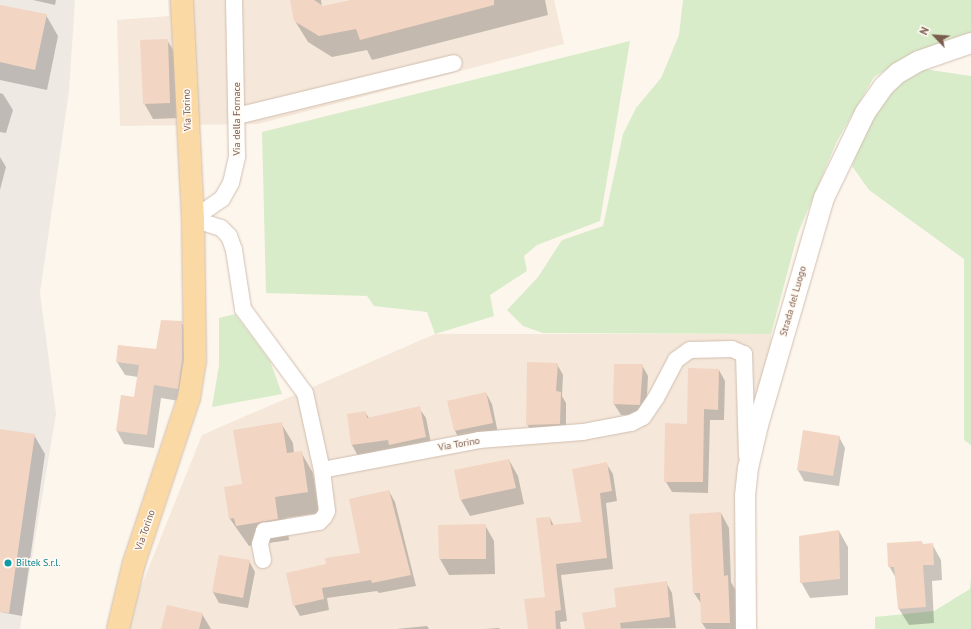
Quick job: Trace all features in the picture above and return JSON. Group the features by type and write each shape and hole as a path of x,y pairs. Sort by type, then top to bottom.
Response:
{"main road":[{"name":"Via Torino","path":"118,629 134,563 189,398 195,361 196,330 193,219 182,0"}],"street":[{"name":"Via della Fornace","path":"193,219 222,199 231,183 238,156 234,0"},
{"name":"Strada del Luogo","path":"746,629 745,496 748,468 764,403 824,198 865,113 884,86 898,73 919,61 971,43"},
{"path":"237,116 454,63"},
{"path":"193,219 221,228 230,236 234,250 243,309 305,393 322,470 326,511 324,517 318,522 264,532 260,544 263,560"},
{"name":"Via Torino","path":"322,470 479,440 583,432 631,423 642,417 656,398 676,360 682,353 690,350 732,349 744,354 746,366 745,420 748,468"}],"shaded area":[{"path":"0,0 75,0 69,91 40,293 56,414 20,629 0,629"},
{"path":"168,0 554,0 564,44 258,124 120,126 117,20 169,16"},
{"path":"435,334 771,334 774,368 748,468 745,629 124,629 202,435"}],"green space":[{"path":"683,0 971,0 971,34 915,53 874,77 837,141 798,233 771,334 543,333 523,326 507,310 538,277 562,240 603,226 623,134 636,108 661,78 679,35"},
{"path":"630,41 600,221 537,245 524,256 527,271 490,295 494,316 435,334 427,312 374,306 367,296 266,293 262,132"},
{"path":"917,68 971,76 971,445 964,440 964,259 869,190 852,166 871,117 895,84"},
{"path":"235,314 270,361 282,394 212,407 219,365 219,318"},
{"path":"971,578 971,629 875,629 875,617 934,611 970,589"}],"building":[{"path":"290,0 314,0 323,6 350,0 494,0 494,5 360,40 356,29 319,36 294,21"},
{"path":"0,5 47,14 35,70 0,62"},
{"path":"168,39 170,103 143,104 140,40"},
{"path":"161,320 182,321 182,360 178,389 154,385 147,435 116,431 121,395 134,397 139,365 116,362 118,345 156,349"},
{"path":"527,362 558,363 556,391 561,392 560,424 526,425"},
{"path":"614,364 643,364 640,405 613,404"},
{"path":"688,368 719,369 718,410 704,409 703,482 664,482 665,423 687,424"},
{"path":"486,392 493,423 454,431 447,401"},
{"path":"420,406 426,437 389,445 388,440 351,445 347,414 366,411 367,418"},
{"path":"282,422 287,453 302,451 308,492 275,497 278,519 236,526 234,518 229,519 224,487 242,484 233,430"},
{"path":"0,429 35,434 9,613 0,612"},
{"path":"803,430 840,436 833,476 797,470"},
{"path":"509,459 516,488 460,500 454,470"},
{"path":"607,462 612,491 600,493 607,558 556,564 561,610 555,611 556,629 528,629 524,599 545,597 536,518 550,517 551,525 581,522 572,469"},
{"path":"389,490 411,575 372,583 371,580 322,588 324,599 293,606 286,573 326,564 325,558 360,553 349,499"},
{"path":"721,512 724,576 728,575 730,623 701,623 700,593 693,593 689,514"},
{"path":"486,524 486,559 439,559 438,525"},
{"path":"839,530 840,579 800,583 799,536"},
{"path":"922,541 922,544 933,543 934,565 923,565 926,607 898,609 894,567 888,567 887,543"},
{"path":"219,555 250,560 243,598 212,592"},
{"path":"667,581 670,617 620,623 621,629 585,629 582,613 616,607 614,588"},
{"path":"167,605 203,613 199,629 161,629"}],"place":[{"name":"Biltek S.r.l.","path":"8,563"}]}
